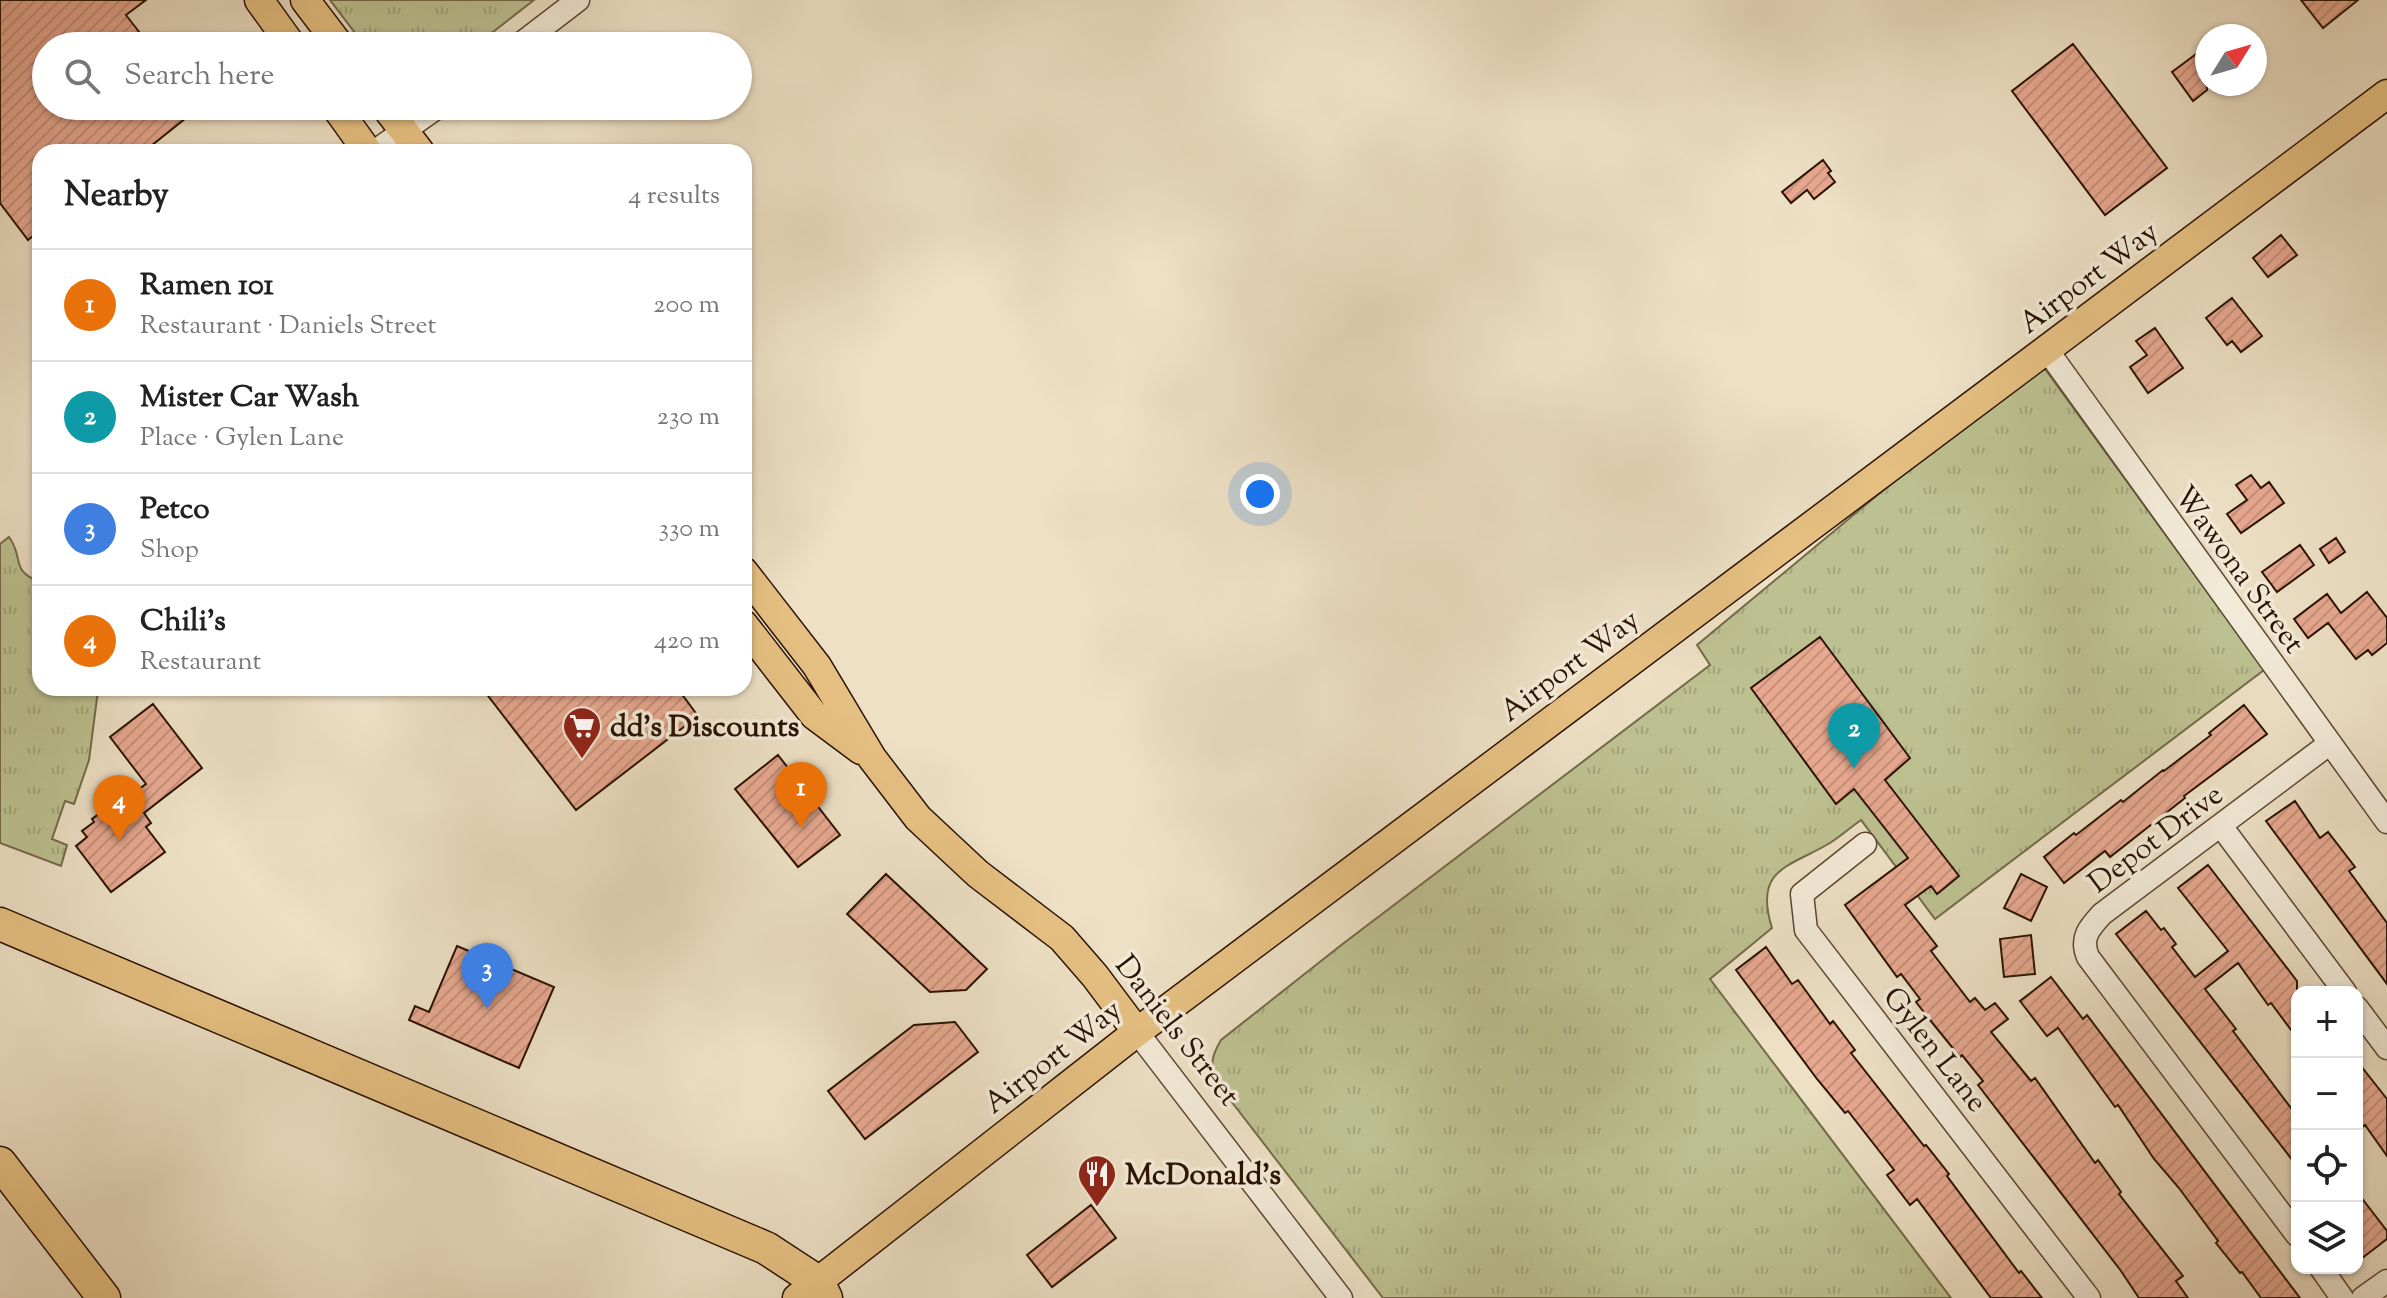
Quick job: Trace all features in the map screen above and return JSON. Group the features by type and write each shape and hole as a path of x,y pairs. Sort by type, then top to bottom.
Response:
{"highway":[{"path":"0,924 766,1248 814,1293"},
{"path":"0,1163 104,1298"}],"main road":[{"path":"259,0 282,32"},
{"path":"305,0 329,32"},
{"name":"Airport Way","path":"814,1293 1137,1032 2387,94"},
{"path":"346,120 365,144"},
{"path":"396,120 412,142"},
{"name":"Daniels Street","path":"752,582 817,666 872,758 918,818 978,874 1062,938 1137,1032"},
{"name":"Daniels Street","path":"752,635 814,715 872,758"}],"street":[{"path":"536,32 578,0"},
{"path":"412,142 428,120"},
{"name":"Wawona Street","path":"2047,350 2387,822"},
{"name":"Depot Drive","path":"2291,1227 2088,957 2084,947 2086,931 2102,914 2329,744"},
{"path":"2221,826 2341,986"},
{"name":"Gylen Lane","path":"1865,844 1802,894 1806,930 2089,1298"},
{"path":"2363,1016 2387,1048"},
{"name":"Daniels Street","path":"1137,1032 1341,1298"},
{"path":"2325,1274 2342,1298"},
{"path":"2363,1298 2387,1281"}],"green space":[{"path":"330,0 534,0 493,32 354,32"},
{"path":"2045,369 2264,670 1935,919 1861,820 1830,843 1779,872 1771,881 1767,893 1772,928 1710,979 1951,1298 1383,1298 1221,1088 1212,1064 1221,1040 1710,665 1697,645 1922,458 2029,377"},
{"path":"9,537 21,568 32,579 32,696 98,696 89,760 74,804 65,801 52,839 67,845 61,866 0,843 0,544"}],"building":[{"path":"0,0 146,0 126,15 139,32 32,32 32,120 184,120 154,144 32,144 32,237 28,240 0,203"},
{"path":"2301,0 2358,0 2323,28"},
{"path":"2073,44 2167,168 2105,215 2012,91"},
{"path":"2195,55 2195,96 2199,96 2193,101 2172,72"},
{"path":"1823,160 1835,182 1814,199 1807,190 1791,203 1782,192"},
{"path":"2281,235 2297,255 2268,277 2253,258"},
{"path":"2232,298 2262,336 2241,352 2232,341 2227,345 2206,318"},
{"path":"2155,328 2183,368 2148,393 2130,367 2147,355 2136,341"},
{"path":"2251,475 2261,488 2269,482 2284,503 2241,533 2227,514 2247,500 2236,485"},
{"path":"2336,538 2345,552 2329,563 2320,549"},
{"path":"2300,545 2314,565 2277,592 2262,572"},
{"path":"2367,592 2387,618 2387,643 2372,655 2368,650 2356,659 2328,623 2308,638 2294,619 2327,594 2341,613"},
{"path":"1820,637 1910,758 1885,780 1959,876 1937,894 1931,886 1905,905 1937,946 1931,951 1970,1002 1975,998 1985,1010 1995,1003 2008,1019 1991,1032 2031,1081 2035,1078 2095,1163 2098,1160 2121,1192 2119,1194 2183,1276 2176,1281 2188,1298 2139,1298 1978,1085 1983,1081 1930,1020 1916,1002 1920,999 1901,974 1897,977 1845,905 1908,858 1854,789 1836,804 1751,688"},
{"path":"488,696 683,696 698,716 576,810"},
{"path":"153,704 202,768 144,813 151,823 146,827 165,852 111,892 76,846 87,837 82,831 94,822 92,819 146,784 110,737"},
{"path":"2244,705 2267,734 2110,857 2105,851 2064,883 2044,857 2164,771"},
{"path":"778,755 840,835 798,867 735,789"},
{"path":"2295,801 2320,838 2328,832 2355,867 2349,871 2387,923 2387,984 2266,821"},
{"path":"2208,865 2297,981 2297,986 2291,986 2291,1030 2271,1003 2268,1005 2238,963 2205,989 2291,1108 2291,1158 2116,934 2146,911 2176,944 2172,947 2195,977 2228,951 2178,888"},
{"path":"886,874 987,969 966,990 930,992 847,914"},
{"path":"2021,874 2047,887 2031,921 2004,908"},
{"path":"2031,935 2035,974 2004,977 2000,939"},
{"path":"457,946 554,987 519,1068 409,1020 415,1006 429,1012"},
{"path":"1766,947 1792,984 1798,980 1830,1024 1833,1021 1855,1050 1851,1053 1949,1174 1947,1176 2019,1273 2021,1271 2042,1298 1991,1298 1917,1199 1910,1205 1887,1175 1894,1170 1848,1111 1845,1113 1817,1079 1736,970"},
{"path":"2051,977 2083,1019 2087,1015 2300,1298 2261,1298 2216,1243 2218,1241 2058,1028 2047,1036 2020,1001"},
{"path":"955,1022 978,1052 865,1139 828,1091 914,1025"},
{"path":"2363,1069 2387,1099 2387,1156 2365,1125 2363,1126"},
{"path":"2363,1200 2387,1231 2387,1239 2363,1257"},
{"path":"1091,1205 1116,1238 1052,1287 1027,1255"}],"place":[{"name":"dd's Discounts","path":"582,760"},
{"name":"Mister Car Wash","path":"1854,769"},
{"name":"Ramen 101","path":"801,828"},
{"name":"Chili's","path":"119,841"},
{"name":"Petco","path":"487,1009"},
{"name":"McDonald's","path":"1097,1208"}]}
